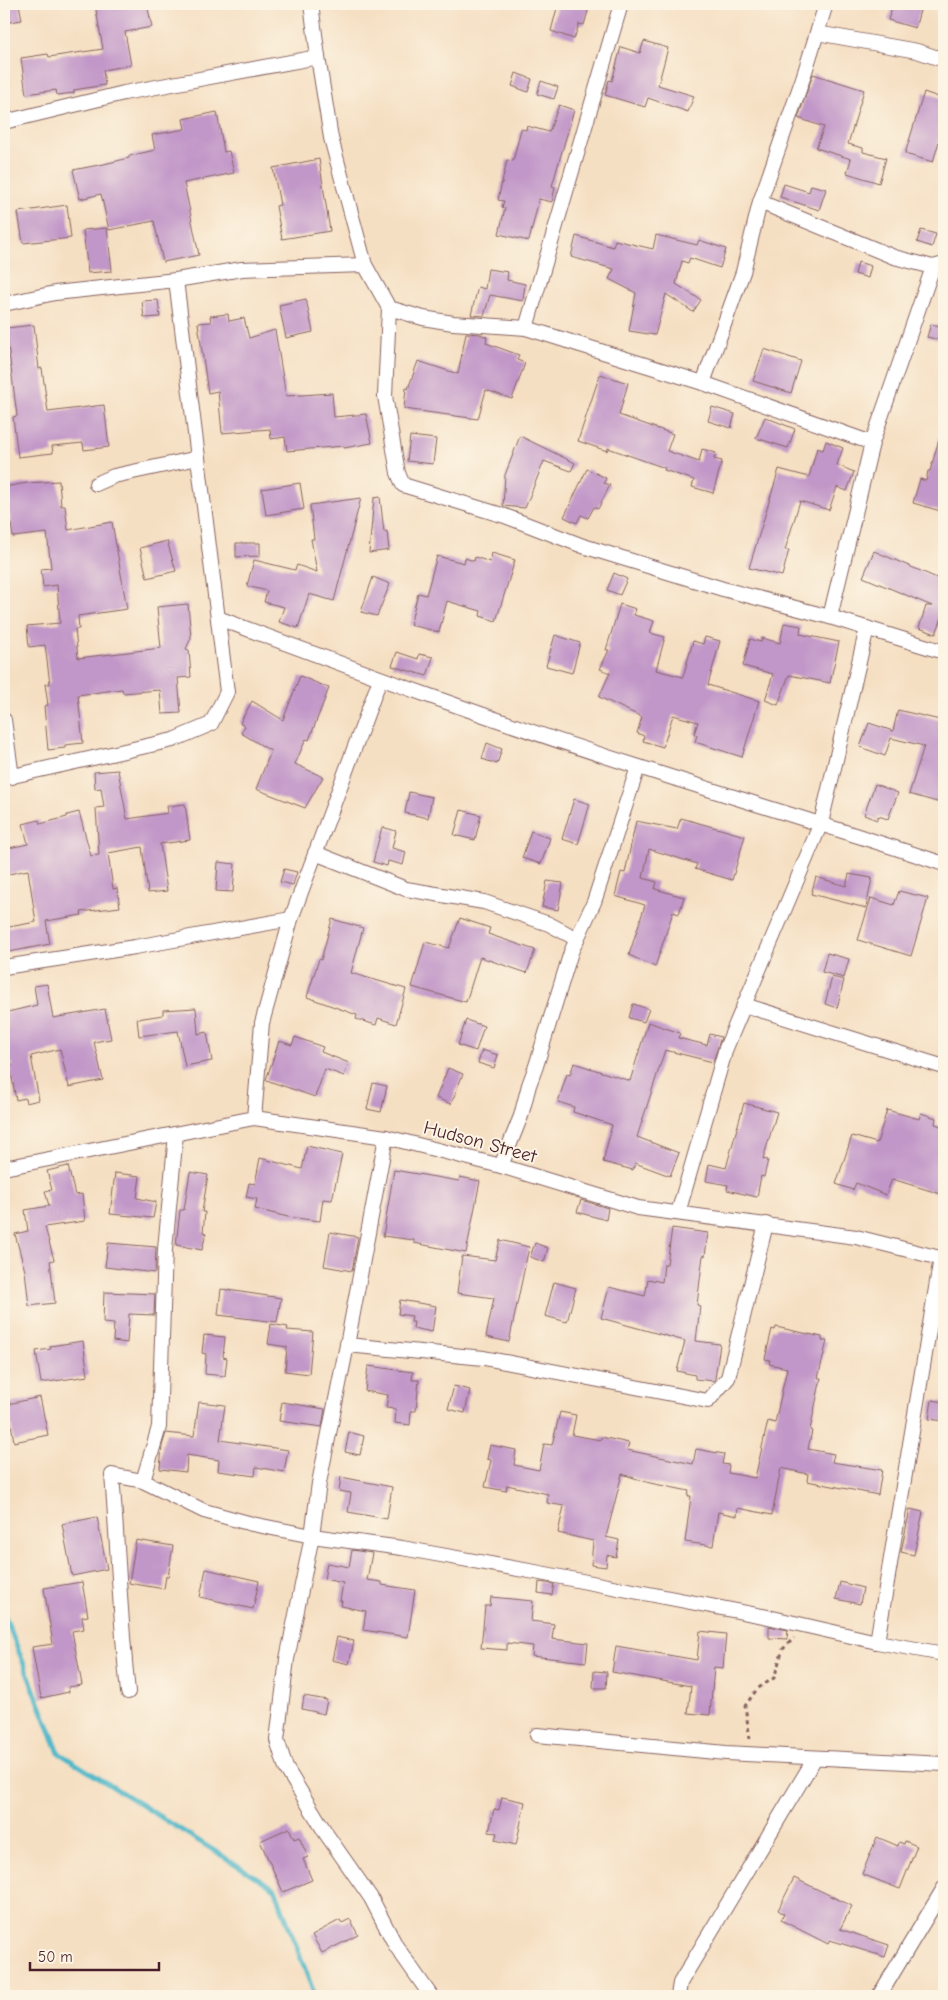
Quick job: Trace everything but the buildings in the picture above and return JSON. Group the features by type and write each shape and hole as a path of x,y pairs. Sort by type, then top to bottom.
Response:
{"street":[{"path":"311,4 331,138 364,265 389,308 385,396 398,473 403,485 505,516 583,546 713,586 830,617 944,652"},
{"path":"526,328 621,4"},
{"path":"703,383 743,272 760,202 826,4"},
{"path":"816,33 917,51 944,60"},
{"path":"4,122 124,93 318,57"},
{"path":"760,202 894,256 938,266 872,443 830,617"},
{"path":"4,304 55,293 176,280 242,269 316,265 364,265"},
{"path":"4,720 8,777 173,740 211,724 227,692 176,280"},
{"path":"389,308 423,318 453,323 526,328 703,383 872,443"},
{"path":"96,484 114,476 198,458"},
{"path":"218,618 380,679 638,767 821,823 944,864"},
{"path":"678,1213 726,1048 821,823 867,628"},
{"path":"254,1118 262,1023 291,918 380,679"},
{"path":"501,1166 521,1116 528,1085 536,1066 571,952 594,902 638,767"},
{"path":"315,853 406,889 484,902 549,924 577,939"},
{"path":"4,967 135,947 291,918"},
{"path":"744,1005 944,1067"},
{"name":"Hudson Street","path":"4,1168 254,1118 386,1136 501,1166 638,1208 856,1237 942,1259"},
{"path":"143,1481 159,1427 165,1249 176,1134"},
{"path":"386,1136 319,1483 312,1536 287,1659 277,1740 286,1768 327,1835 371,1898 396,1946 431,1996"},
{"path":"347,1345 484,1358 708,1401 728,1378 766,1224"},
{"path":"877,1642 942,1259"},
{"path":"128,1692 120,1619 119,1561 112,1475 143,1481 204,1511 312,1536 402,1548 944,1654"},
{"path":"537,1735 754,1755 944,1764"},
{"path":"678,1996 680,1982 815,1758"},
{"path":"879,1996 944,1888"}],"path":[{"path":"754,1755 747,1730 745,1706 757,1689 774,1678 783,1649 805,1626"}],"waterway":[{"path":"4,1614 59,1753 275,1889 315,1996"}]}
